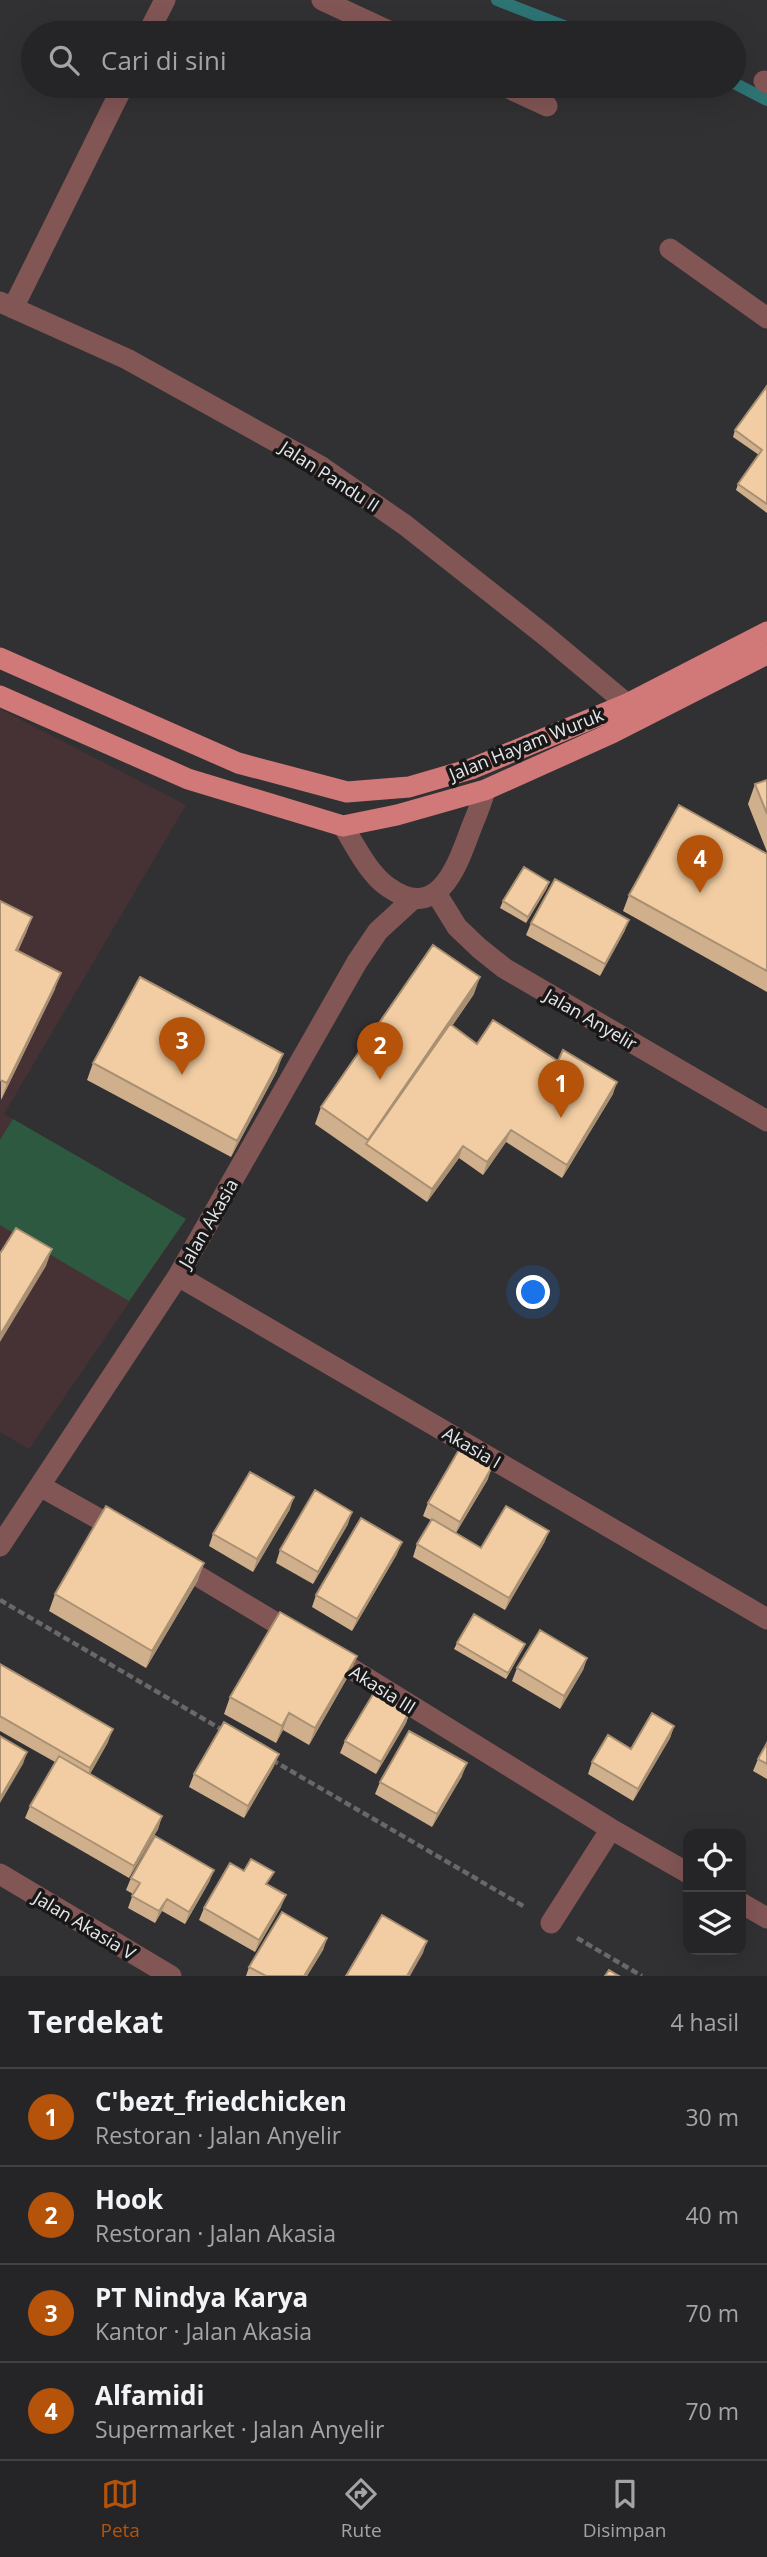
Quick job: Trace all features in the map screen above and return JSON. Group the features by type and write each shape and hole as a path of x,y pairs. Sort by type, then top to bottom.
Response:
{"main road":[{"name":"Jalan Hayam Wuruk","path":"0,658 238,763 347,792 409,787 471,769 627,704 767,632"},
{"name":"Jalan Hayam Wuruk","path":"0,696 188,779 343,826 397,815 485,790 612,733 767,654"}],"street":[{"path":"154,21 165,0"},
{"path":"322,0 367,21"},
{"path":"7,305 116,98"},
{"path":"530,98 547,106"},
{"path":"670,249 767,318"},
{"name":"Jalan Pandu II","path":"7,305 127,359 320,466 405,525 627,704"},
{"name":"Jalan Hayam Wuruk","path":"436,893 451,877 465,850 485,790"},
{"path":"343,826 377,877 387,887 413,899 436,893"},
{"name":"Jalan Anyelir","path":"436,893 457,926 504,968 767,1121"},
{"name":"Jalan Akasia","path":"0,1546 178,1276 357,962 378,931 413,899"},
{"name":"Akasia I","path":"178,1276 767,1619"},
{"name":"Akasia III","path":"40,1486 214,1585 611,1829 683,1870"},
{"path":"551,1923 611,1829"},
{"name":"Jalan Akasia V","path":"0,1874 171,1976"},
{"path":"746,1906 767,1918"}],"path":[{"path":"0,1600 227,1733"},
{"path":"263,1754 642,1976"}],"shaded area":[{"path":"0,709 186,805 4,1114 186,1219 29,1449 0,1432"}],"green space":[{"path":"13,1119 186,1219 129,1301 0,1225 0,1140"}],"building":[{"path":"767,386 767,504 738,484 762,450 735,430"},
{"path":"767,780 767,814 755,784"},
{"path":"679,805 767,854 767,971 629,895"},
{"path":"524,867 549,882 528,917 503,901"},
{"path":"555,879 629,920 605,964 531,923"},
{"path":"0,901 32,917 16,950 61,973 7,1083 0,1080"},
{"path":"433,945 480,977 368,1140 321,1107"},
{"path":"140,977 283,1054 237,1141 93,1063"},
{"path":"493,1020 558,1061 563,1050 617,1082 567,1165 511,1130 487,1162 463,1146 432,1189 366,1144 450,1024 477,1044"},
{"path":"16,1228 52,1249 0,1335 0,1252"},
{"path":"460,1448 492,1467 460,1522 428,1503"},
{"path":"250,1472 294,1497 257,1559 213,1534"},
{"path":"315,1490 352,1512 318,1572 280,1550"},
{"path":"106,1506 204,1563 152,1651 55,1594"},
{"path":"506,1506 549,1531 509,1598 417,1544 432,1519 481,1548"},
{"path":"361,1518 402,1542 357,1619 316,1595"},
{"path":"280,1612 357,1656 315,1728 289,1713 282,1726 230,1697"},
{"path":"474,1614 525,1644 508,1673 457,1643"},
{"path":"540,1630 587,1658 564,1696 517,1668"},
{"path":"0,1664 113,1729 90,1768 0,1716"},
{"path":"375,1691 410,1711 381,1762 345,1741"},
{"path":"652,1713 674,1726 638,1789 592,1762 608,1735 631,1749"},
{"path":"224,1722 279,1754 248,1806 194,1774"},
{"path":"409,1731 467,1763 437,1814 380,1782"},
{"path":"0,1736 27,1752 0,1798"},
{"path":"767,1743 767,1764 758,1759"},
{"path":"59,1756 162,1816 134,1866 30,1806"},
{"path":"155,1836 214,1870 189,1912 167,1899 159,1911 132,1896 140,1883 131,1878"},
{"path":"251,1859 274,1872 266,1884 286,1895 259,1940 204,1908 230,1863 244,1871"},
{"path":"282,1912 327,1938 304,1976 266,1976 249,1967"},
{"path":"382,1915 427,1941 407,1976 346,1976"},
{"path":"609,1970 619,1976 605,1976"}],"waterway":[{"path":"497,0 551,21"},
{"path":"746,89 767,100"}],"place":[{"name":"Alfamidi","path":"700,893"},
{"name":"PT Nindya Karya","path":"182,1075"},
{"name":"Hook","path":"380,1080"},
{"name":"C'bezt_friedchicken","path":"561,1118"}]}
